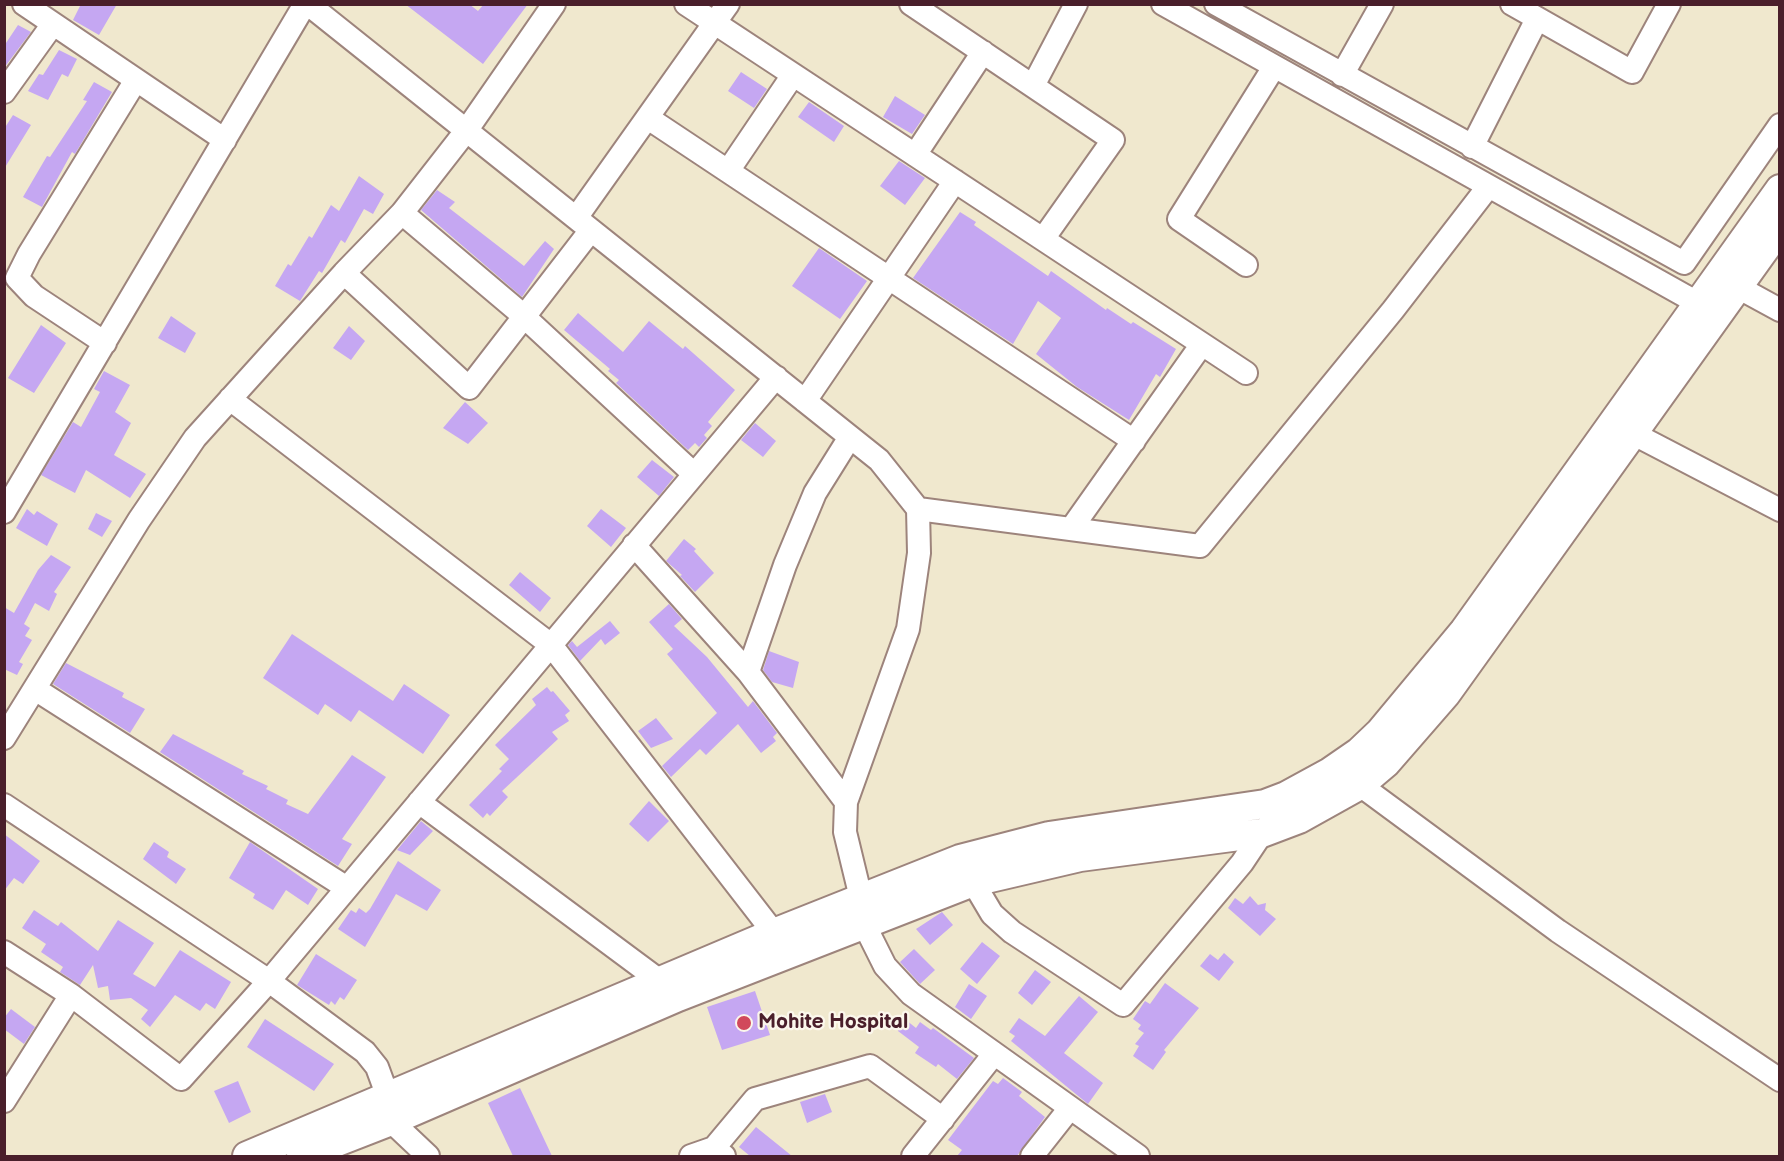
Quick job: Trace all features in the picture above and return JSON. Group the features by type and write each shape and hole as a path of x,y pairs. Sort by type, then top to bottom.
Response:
{"main road":[{"path":"301,1156 389,1109 660,981 774,933 973,882 1080,858 1262,833 1299,819 1351,775 1359,752 1395,715 1464,631 1707,308 1726,281 1779,189"},
{"path":"1726,281 1779,228"},
{"path":"247,1156 389,1109 678,997 988,850 1061,834 1265,804 1386,763 1446,694 1632,433 1707,308"}],"street":[{"path":"24,4 225,140"},
{"path":"4,512 306,4 879,460 918,509 919,553 908,629 846,801 845,832 862,910 885,966 897,982 1138,1156"},
{"path":"4,738 151,502 195,438 344,273 402,213 466,131 554,4"},
{"path":"686,4 1246,373"},
{"path":"344,273 469,388 524,317 648,118 728,4"},
{"path":"911,4 1113,140 1043,239"},
{"path":"1033,86 1076,4"},
{"path":"1163,4 1707,308"},
{"path":"1216,4 1244,12 1342,75 1684,263 1779,125"},
{"path":"1342,75 1382,4"},
{"path":"1512,4 1632,72 1669,4"},
{"path":"1472,147 1537,19"},
{"path":"4,92 53,24"},
{"path":"915,155 983,52"},
{"path":"1246,265 1179,219 1274,67"},
{"path":"728,171 793,75"},
{"path":"105,343 34,296 17,278 29,254 136,80"},
{"path":"648,118 1134,441"},
{"path":"805,401 955,182"},
{"path":"918,509 1200,546 1393,310 1488,187"},
{"path":"402,213 524,317 694,474"},
{"path":"1726,281 1779,310"},
{"path":"1071,529 1202,344"},
{"path":"4,952 71,995 181,1079 269,981 776,377"},
{"path":"230,399 551,645 774,933"},
{"path":"1632,433 1779,510"},
{"path":"748,672 784,565 815,493 850,437"},
{"path":"634,545 748,672 846,801"},
{"path":"35,689 347,888"},
{"path":"1351,775 1558,931 1779,1080"},
{"path":"419,802 660,981"},
{"path":"4,805 269,981 365,1052 377,1067 389,1109 428,1156"},
{"path":"973,882 980,898 992,914 1012,932 1124,1005 1242,862 1262,833"},
{"path":"4,1101 71,995"},
{"path":"913,1156 994,1054"},
{"path":"690,1156 719,1152 755,1099 870,1066 943,1119"},
{"path":"1032,1156 1070,1108"}],"building":[{"path":"81,4 117,4 99,35 73,20"},
{"path":"405,4 469,4 478,11 484,4 528,4 483,64"},
{"path":"18,25 31,32 4,68 4,46"},
{"path":"59,50 77,59 68,77 62,74 48,100 28,91 39,74 43,75"},
{"path":"741,72 767,89 754,108 728,91"},
{"path":"94,82 112,92 75,154 72,152 42,207 23,197 47,156 50,157 87,101 83,100"},
{"path":"895,96 925,115 912,134 883,117"},
{"path":"809,102 844,126 834,142 798,117"},
{"path":"13,115 31,125 4,169 4,129"},
{"path":"899,161 925,178 905,205 880,186"},
{"path":"359,176 384,194 373,214 364,209 345,243 341,240 322,273 319,271 300,301 275,286 288,264 291,266 309,236 312,238 331,205 339,211"},
{"path":"437,190 455,202 449,208 524,266 545,241 554,249 522,297 421,210"},
{"path":"960,212 976,222 974,225 1048,276 1051,271 1106,310 1107,308 1131,324 1133,322 1176,349 1160,377 1156,374 1129,420 1077,387 1036,354 1061,318 1038,301 1013,344 913,278"},
{"path":"819,248 867,281 840,319 792,286"},
{"path":"578,313 623,352 649,321 683,349 685,346 735,390 708,422 712,426 704,435 707,438 699,447 695,443 688,450 616,383 619,380 608,371 610,369 564,330"},
{"path":"171,316 196,333 185,353 158,338"},
{"path":"41,325 66,343 34,393 8,378"},
{"path":"349,326 365,341 351,360 333,348"},
{"path":"104,371 130,385 115,412 131,423 114,455 146,474 130,498 86,470 75,493 41,475 73,422 81,427 100,392 94,389"},
{"path":"465,402 488,423 468,444 443,428"},
{"path":"755,423 776,441 763,457 741,440"},
{"path":"652,460 674,477 659,496 637,477"},
{"path":"27,509 34,515 37,511 58,524 47,546 16,528"},
{"path":"601,509 626,528 611,547 587,526"},
{"path":"96,513 112,521 102,537 88,529"},
{"path":"684,539 696,549 694,551 714,573 695,592 680,576 682,575 666,561"},
{"path":"51,555 71,567 54,592 57,594 49,611 35,603 24,624 30,628 25,636 32,640 19,662 23,664 17,675 4,669 4,607 14,613 38,570"},
{"path":"520,572 551,598 540,612 509,585"},
{"path":"669,604 682,619 674,626 707,657 748,707 753,701 777,733 773,737 776,741 761,753 738,724 706,755 700,749 671,777 662,766 717,713 667,654 673,649 649,622"},
{"path":"610,621 620,633 605,645 601,639 580,661 568,645 572,641 577,647"},
{"path":"292,634 393,701 404,684 450,715 423,754 359,710 351,722 325,704 318,715 263,678"},
{"path":"769,651 799,662 793,688 772,682 763,670"},
{"path":"66,663 124,693 122,697 145,709 130,733 53,684"},
{"path":"547,687 570,711 565,715 569,721 552,732 558,739 502,791 508,797 490,816 487,813 483,818 469,805 502,771 499,769 509,759 495,745 536,705 532,699"},
{"path":"656,718 673,739 651,748 638,731"},
{"path":"173,734 244,771 242,774 268,786 266,789 288,800 286,804 308,814 352,755 386,777 342,839 352,844 338,866 160,752"},
{"path":"649,801 669,821 648,842 629,824"},
{"path":"421,821 433,831 410,855 397,850"},
{"path":"4,834 40,861 23,884 14,878 4,891"},
{"path":"154,842 169,852 167,857 186,869 176,884 143,859"},
{"path":"250,842 318,889 308,905 286,890 273,910 253,898 255,894 229,878"},
{"path":"398,861 441,890 427,911 396,894 365,947 338,929 351,910 356,913 359,908 366,913 370,909"},
{"path":"1250,896 1258,905 1266,903 1265,910 1276,919 1260,936 1228,908 1235,898 1243,904"},
{"path":"34,910 58,926 61,922 98,951 118,920 154,943 133,974 155,987 180,950 231,982 215,1009 206,1003 200,1011 175,995 150,1027 141,1019 148,1010 131,998 110,1000 108,986 98,988 93,965 80,985 60,972 63,967 41,952 46,944 22,928"},
{"path":"942,912 953,925 930,945 916,929"},
{"path":"982,942 1000,956 977,984 960,969"},
{"path":"914,949 935,970 920,984 900,962"},
{"path":"1224,953 1234,962 1219,981 1200,966 1210,954 1218,960"},
{"path":"316,954 357,980 344,1000 340,997 335,1005 331,1001 329,1005 297,985"},
{"path":"1035,970 1051,982 1032,1005 1018,993"},
{"path":"1165,983 1199,1008 1164,1050 1166,1052 1153,1070 1133,1056 1139,1046 1135,1044 1144,1033 1138,1029 1141,1025 1133,1019 1145,1001 1150,1004"},
{"path":"969,984 987,996 971,1019 955,1007"},
{"path":"755,991 770,1035 722,1050 707,1007"},
{"path":"1079,996 1098,1012 1064,1053 1103,1083 1088,1104 1011,1041 1015,1036 1009,1032 1019,1018 1045,1036"},
{"path":"11,1009 35,1027 24,1044 4,1029 4,1018"},
{"path":"265,1019 334,1064 314,1091 247,1047"},
{"path":"906,1020 916,1028 920,1022 931,1030 933,1028 974,1058 957,1079 938,1064 936,1067 915,1053 919,1047 898,1031"},
{"path":"1003,1078 1022,1092 1019,1096 1045,1117 1017,1156 957,1156 962,1150 948,1140 993,1081 998,1084"},
{"path":"238,1081 251,1112 229,1123 214,1091"},
{"path":"520,1088 552,1156 513,1156 488,1103"},
{"path":"825,1094 832,1112 807,1123 800,1102"},
{"path":"756,1127 792,1156 750,1156 739,1147"}],"place":[{"name":"Mohite Hospital","path":"744,1023"}]}
